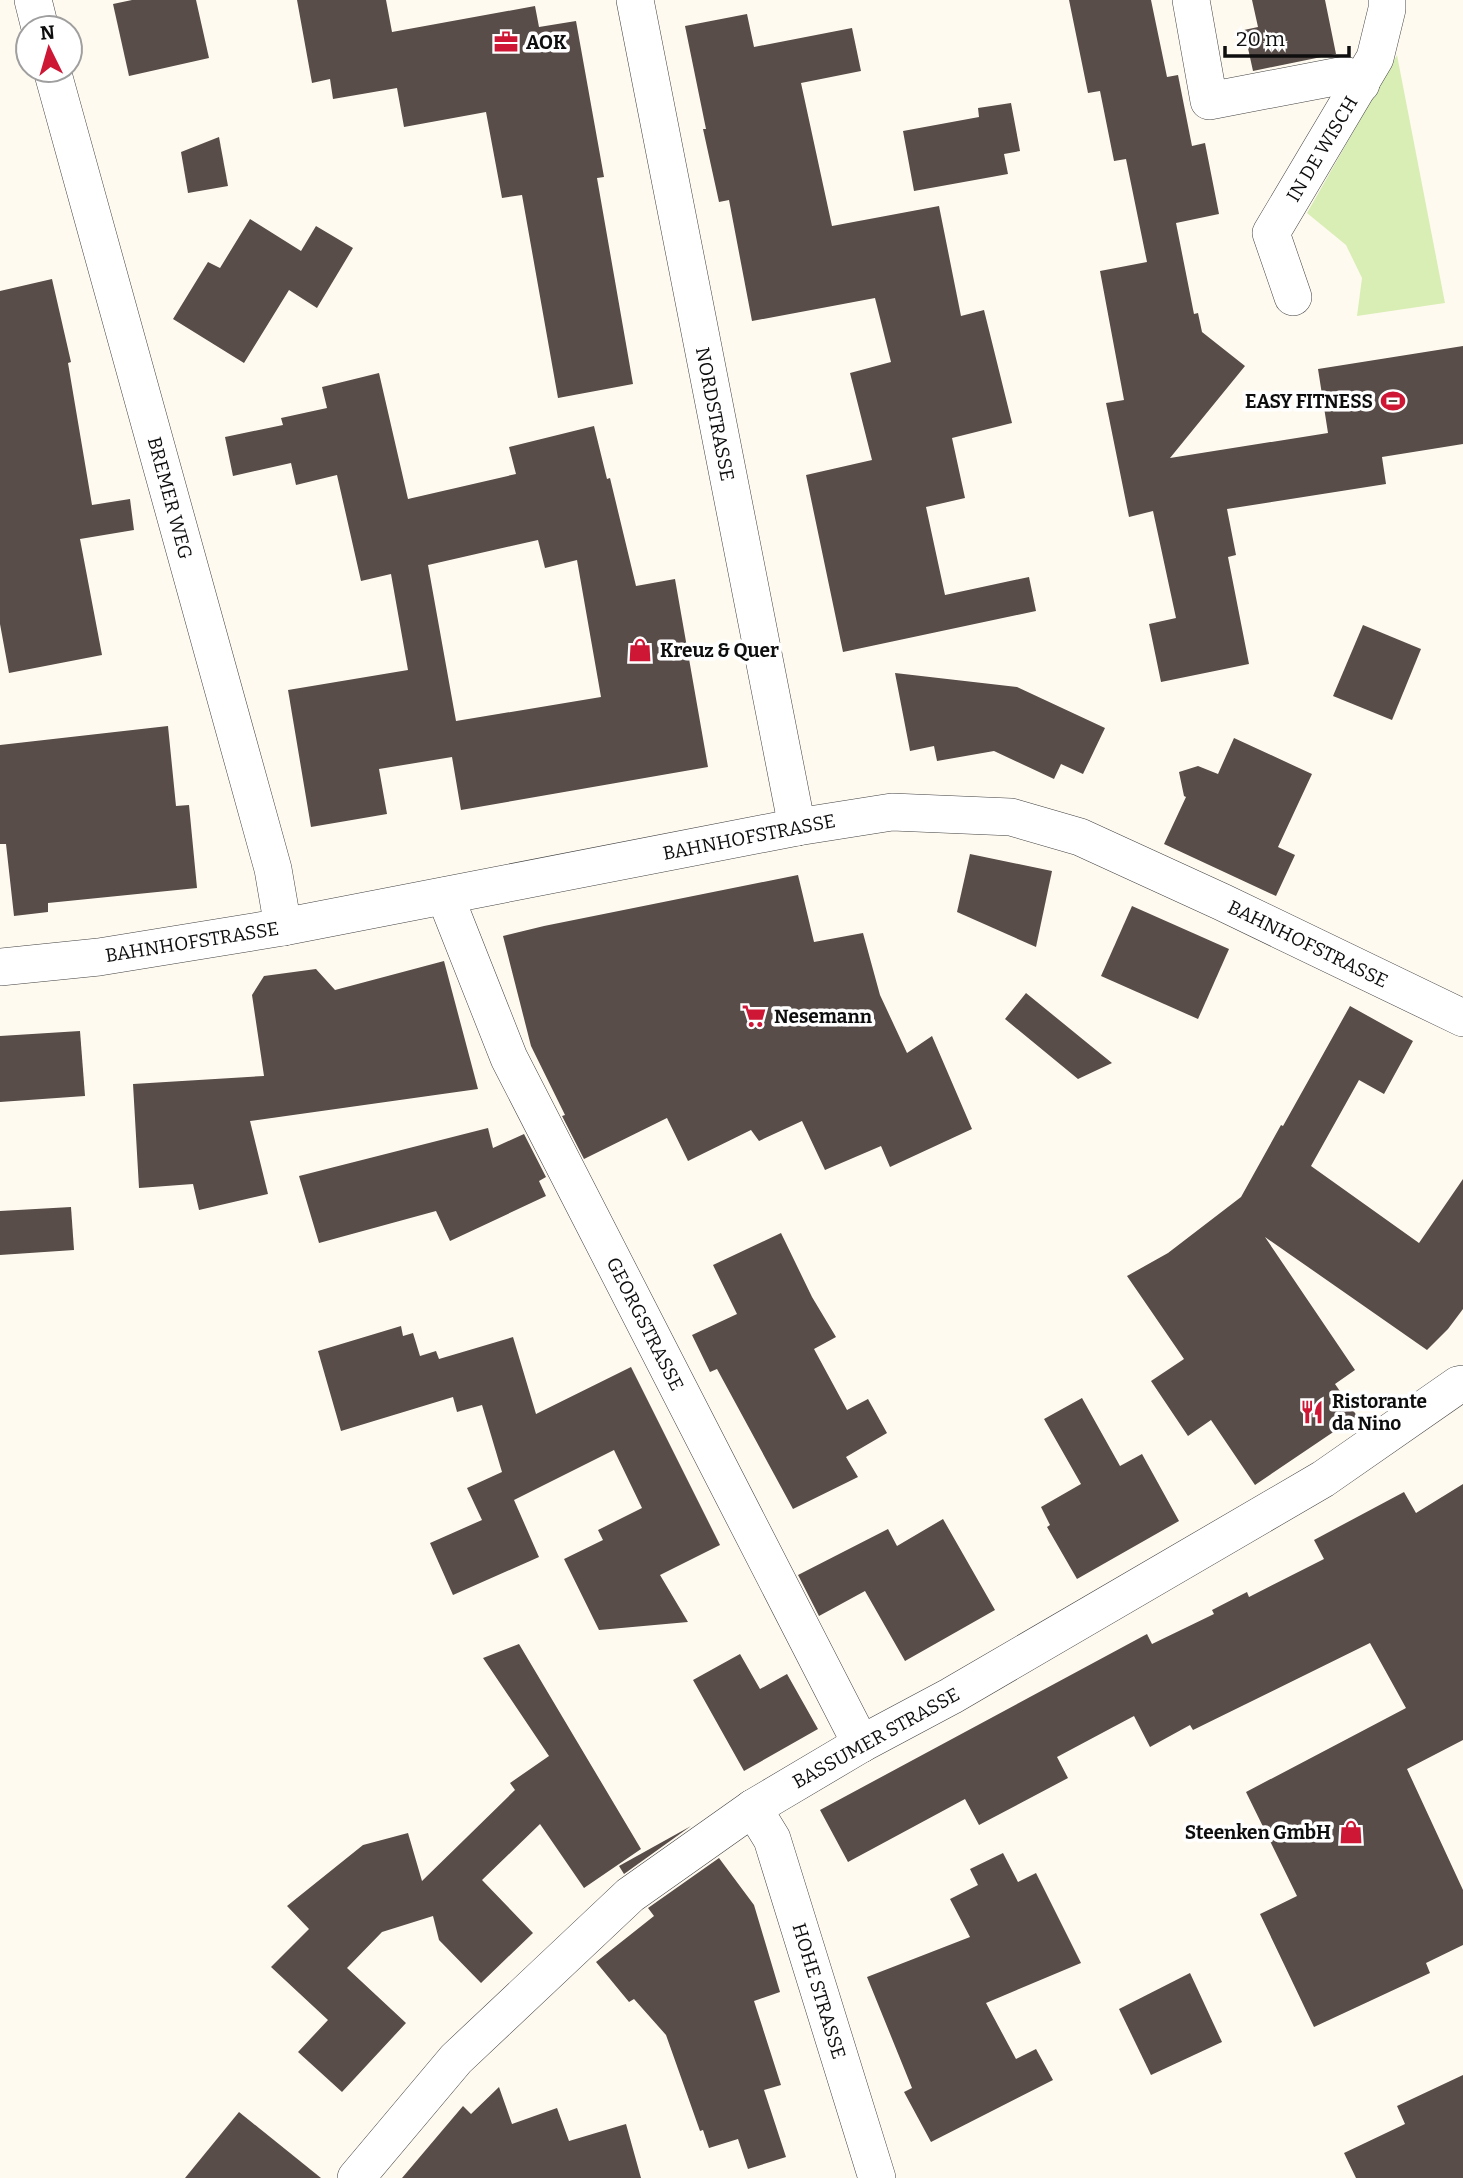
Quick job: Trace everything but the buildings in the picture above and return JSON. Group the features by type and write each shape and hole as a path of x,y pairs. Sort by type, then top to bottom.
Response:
{"street":[{"name":"NORDSTRASSE","path":"635,0 797,827"},
{"path":"1191,0 1209,100 1345,75 1361,84"},
{"name":"IN DE WISCH","path":"1293,297 1271,233 1375,58 1387,0"},
{"name":"BREMER WEG","path":"56,84 273,869 283,927"},
{"name":"BAHNHOFSTRASSE","path":"0,967 99,957 283,927 797,827 892,812 1011,817 1080,837 1463,1018"},
{"name":"GEORGSTRASSE","path":"445,896 509,1058 861,1744"},
{"name":"BASSUMER STRASSE","path":"356,2178 456,2059 630,1895 753,1808 1323,1479 1463,1384"},
{"name":"HOHE STRASSE","path":"753,1808 772,1839 877,2178"}],"green space":[{"path":"1397,55 1445,303 1357,316 1362,278 1346,245 1307,213"}],"place":[{"name":"AOK","path":"506,42"},
{"name":"EASY FITNESS","path":"1393,401"},
{"name":"Kreuz & Quer","path":"640,650"},
{"name":"Nesemann","path":"754,1016"},
{"name":"Ristorante da Nino","path":"1312,1412"},
{"name":"Steenken GmbH","path":"1351,1832"}]}
